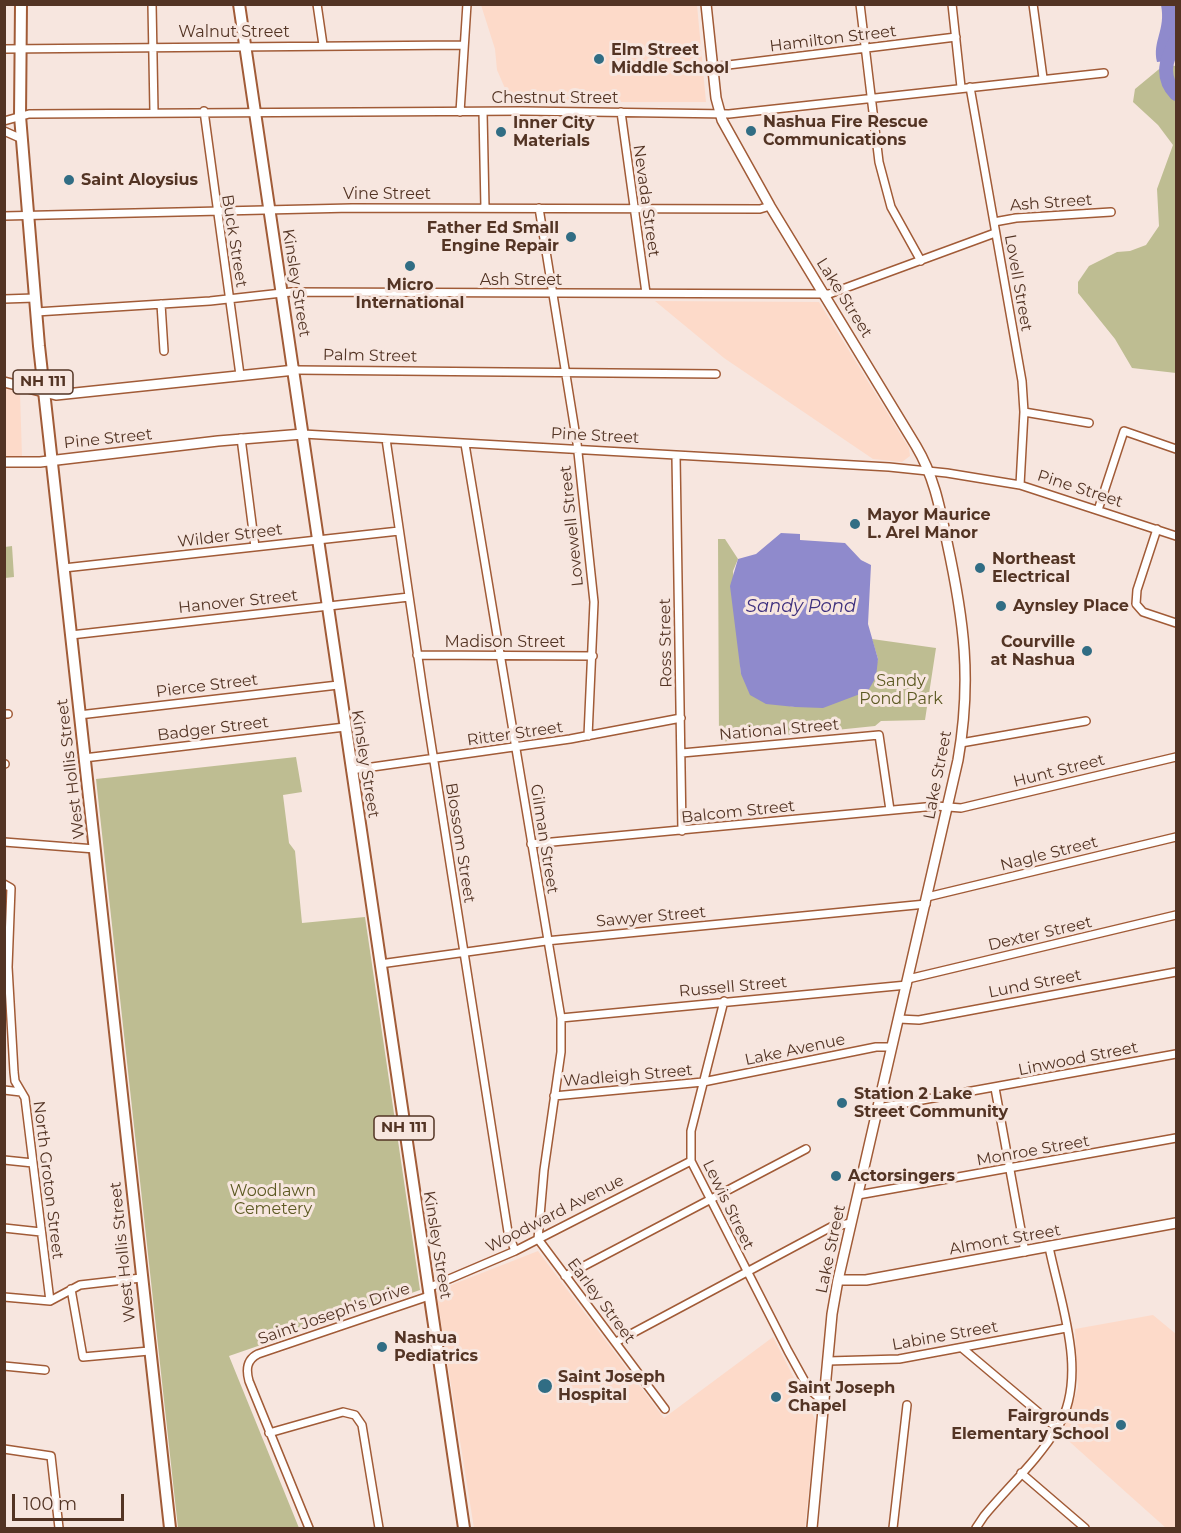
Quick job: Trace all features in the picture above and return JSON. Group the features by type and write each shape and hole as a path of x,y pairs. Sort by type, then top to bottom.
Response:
{"main road":[{"name":"West Hollis Street","path":"21,4 20,116 34,298 170,1528"},
{"name":"Kinsley Street","path":"239,4 295,370 338,685 464,1528"}],"street":[{"path":"152,4 154,112"},
{"path":"317,4 323,45"},
{"path":"460,112 467,4"},
{"name":"Lake Street","path":"706,4 719,114 770,206 894,409 929,472 958,590 965,639 966,679 961,743 927,900 838,1280 812,1528"},
{"path":"860,4 877,150 889,200 921,261"},
{"path":"952,4 961,87"},
{"path":"1033,4 1042,78"},
{"name":"Hamilton Street","path":"712,67 956,37"},
{"name":"Walnut Street","path":"4,49 463,45"},
{"name":"Chestnut Street","path":"4,121 29,114 204,111 719,114 1104,73"},
{"name":"Lovell Street","path":"970,87 1022,381 1024,412 1020,485"},
{"name":"Buck Street","path":"204,111 240,375"},
{"path":"483,112 485,208"},
{"name":"Nevada Street","path":"621,112 646,293"},
{"path":"4,131 22,139"},
{"name":"Vine Street","path":"4,216 485,208 760,209 770,206"},
{"name":"Lovewell Street","path":"539,208 578,450 594,602 588,736"},
{"name":"Ash Street","path":"994,222 1016,218 1111,212"},
{"name":"Ash Street","path":"36,312 230,299 282,292 823,294 840,292 995,233"},
{"path":"4,299 34,298"},
{"path":"161,304 164,351"},
{"name":"Palm Street","path":"4,382 44,394 56,395 295,370 716,374"},
{"path":"26,387 35,384 42,375"},
{"path":"1024,412 1089,423"},
{"path":"1098,510 1124,431 1176,449"},
{"name":"Pine Street","path":"4,462 53,460 241,438 303,434 890,467 1020,485 1176,536"},
{"path":"241,438 255,547"},
{"name":"Blossom Street","path":"386,439 417,655 508,1232 515,1251"},
{"name":"Gilman Street","path":"465,444 546,941 561,1018 561,1052 538,1239"},
{"name":"Ross Street","path":"676,456 682,831"},
{"path":"1157,530 1137,591 1136,604 1143,612 1176,623"},
{"name":"Wilder Street","path":"64,568 399,531"},
{"name":"Hanover Street","path":"71,635 409,597"},
{"name":"Madison Street","path":"417,655 593,656"},
{"name":"Pierce Street","path":"79,715 338,685"},
{"name":"Ritter Street","path":"351,770 588,736 681,718"},
{"path":"961,743 1086,721"},
{"name":"Badger Street","path":"84,758 345,727"},
{"name":"National Street","path":"682,753 879,735 890,810"},
{"name":"Hunt Street","path":"948,807 970,806 1176,757"},
{"name":"Balcom Street","path":"531,844 890,810 948,807"},
{"name":"Nagle Street","path":"927,900 1176,837"},
{"path":"4,842 95,849"},
{"name":"North Groton Street","path":"7,884 6,967 14,1072 25,1098 50,1301"},
{"name":"Sawyer Street","path":"380,964 546,941 927,900"},
{"name":"Dexter Street","path":"908,982 1176,915"},
{"name":"Lund Street","path":"899,1019 919,1020 1176,972"},
{"name":"Russell Street","path":"561,1018 908,982"},
{"name":"Lewis Street","path":"724,1001 691,1131 691,1161 808,1389 824,1402"},
{"name":"Lake Avenue","path":"703,1082 876,1047 892,1047"},
{"name":"Linwood Street","path":"878,1108 1176,1054"},
{"name":"Wadleigh Street","path":"554,1096 703,1082"},
{"path":"995,1088 1024,1252"},
{"path":"4,1090 21,1092"},
{"name":"Monroe Street","path":"858,1195 1176,1138"},
{"path":"565,1276 806,1149"},
{"path":"4,1160 33,1163"},
{"name":"Woodward Avenue","path":"429,1292 691,1161"},
{"path":"616,1342 831,1227 851,1223"},
{"name":"Almont Street","path":"838,1280 866,1280 1176,1223"},
{"path":"4,1228 41,1232"},
{"name":"Earley Street","path":"538,1239 665,1409"},
{"path":"976,1528 984,1515 1057,1428 1065,1412 1071,1381 1066,1328 1049,1247"},
{"path":"4,1297 50,1301 71,1288 98,1281 141,1278"},
{"path":"71,1288 82,1357 149,1351"},
{"name":"Saint Joseph's Drive","path":"309,1528 247,1374 252,1357 429,1292"},
{"name":"Labine Street","path":"828,1361 899,1359 1066,1328"},
{"path":"962,1348 1057,1428"},
{"path":"4,1366 45,1370"},
{"path":"893,1528 907,1405"},
{"path":"269,1433 338,1413 355,1415 362,1425 379,1528"},
{"path":"4,1449 39,1452 51,1456 58,1528"},
{"path":"1021,1473 1084,1528"}],"shaded area":[{"name":"Elm Street Middle School","path":"481,5 697,5 706,102 511,102 497,70 495,49"},
{"path":"655,301 819,302 909,448 910,456 902,462 873,459 724,358"},
{"path":"4,388 20,393 22,457 5,456"},
{"name":"Saint Joseph Hospital","path":"538,1251 664,1418 773,1337 816,1421 805,1528 474,1528 436,1291"},
{"name":"Fairgrounds Elementary School","path":"1153,1315 1176,1334 1176,1528 1166,1528 1062,1435 1078,1388 1075,1329"}],"green space":[{"path":"1164,65 1176,66 1176,373 1132,368 1115,339 1078,293 1078,282 1089,266 1117,252 1130,251 1146,245 1159,226 1157,189 1173,145 1158,125 1133,102 1135,89"},
{"name":"Sandy Pond Park","path":"718,539 725,539 738,559 733,571 741,674 784,705 795,707 868,690 878,659 872,639 936,648 925,720 881,721 875,726 719,742"},
{"path":"12,546 14,577 5,578 5,547"},
{"name":"Woodlawn Cemetery","path":"296,757 302,792 283,795 289,843 295,851 302,923 365,917 420,1290 229,1356 299,1528 178,1528 96,779"}],"water":[{"path":"1161,5 1176,5 1176,60 1157,62 1156,48 1162,22"},
{"name":"Sandy Pond","path":"781,533 800,534 800,540 845,543 861,560 871,565 868,624 878,659 876,677 868,691 823,708 766,704 750,695 741,674 730,586 738,559 756,554"}],"waterway":[{"path":"1176,40 1166,68 1168,81 1176,94"}],"place":[{"name":"Elm Street Middle School","path":"599,59"},
{"name":"Nashua Fire Rescue Communications","path":"751,131"},
{"name":"Inner City Materials","path":"501,132"},
{"name":"Saint Aloysius","path":"69,180"},
{"name":"Father Ed Small Engine Repair","path":"571,237"},
{"name":"Micro International","path":"410,266"},
{"name":"Mayor Maurice L. Arel Manor","path":"855,524"},
{"name":"Northeast Electrical","path":"980,568"},
{"name":"Aynsley Place","path":"1001,606"},
{"name":"Courville at Nashua","path":"1087,651"},
{"name":"Station 2 Lake Street Community","path":"842,1103"},
{"name":"Actorsingers","path":"836,1176"},
{"name":"Nashua Pediatrics","path":"382,1347"},
{"name":"Saint Joseph Hospital","path":"545,1386"},
{"name":"Saint Joseph Chapel","path":"776,1397"},
{"name":"Fairgrounds Elementary School","path":"1121,1425"}]}
